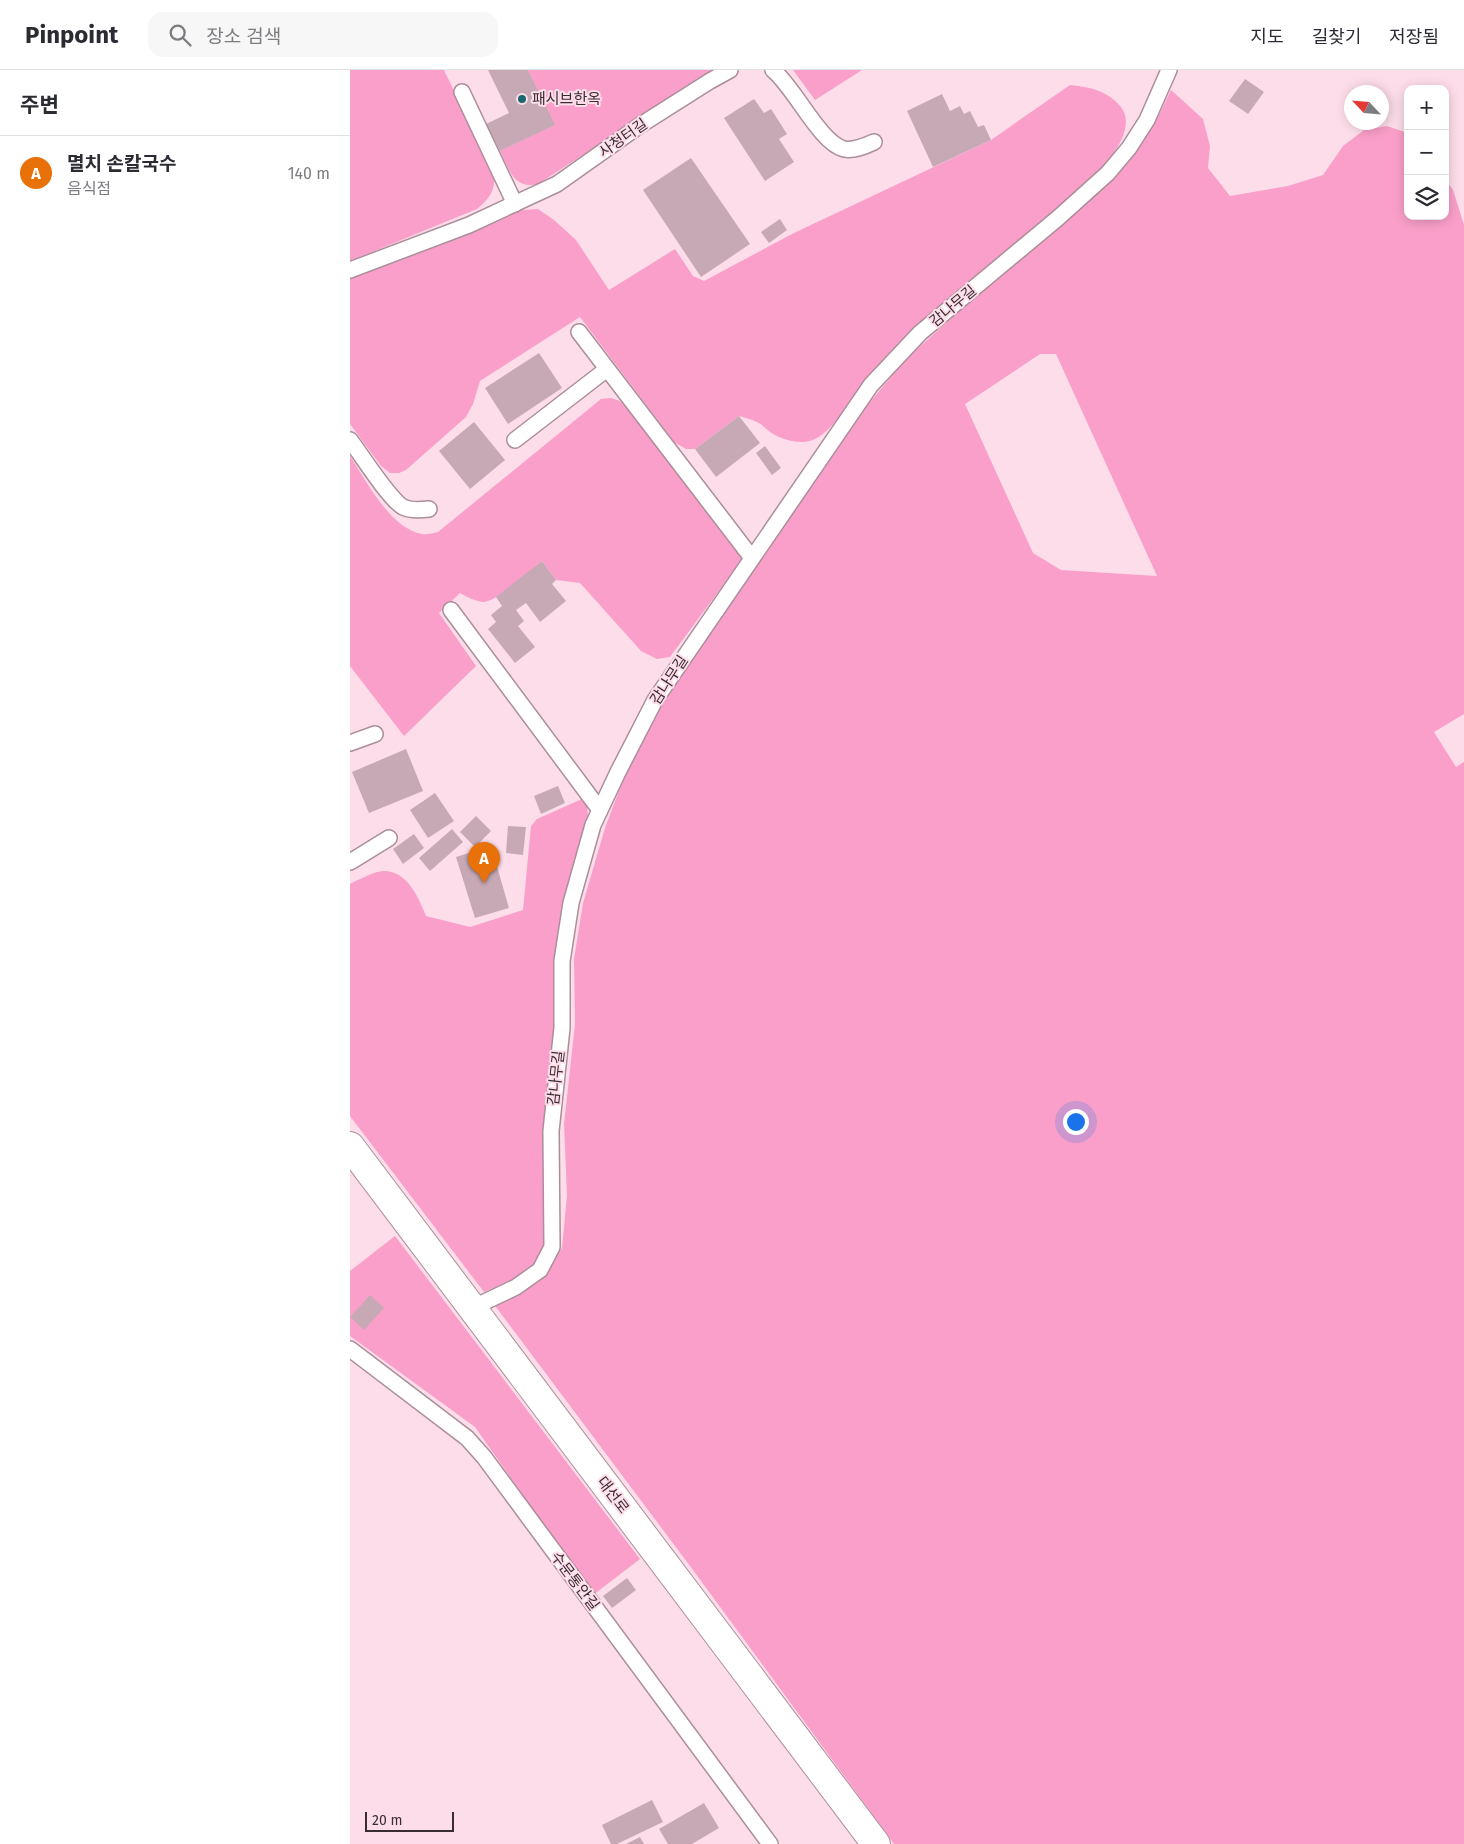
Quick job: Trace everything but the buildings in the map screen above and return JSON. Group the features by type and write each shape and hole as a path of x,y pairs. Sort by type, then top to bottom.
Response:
{"street":[{"name":"대선로","path":"350,1146 876,1844"}],"lane":[{"name":"사청터길","path":"350,270 469,225 557,184 639,126 730,70"},
{"path":"773,70 786,82 823,134 834,145 846,149 859,148 874,142"},
{"name":"감나무길","path":"472,1308 516,1287 540,1270 552,1247 551,1131 562,1028 562,961 571,903 593,825 656,700 871,385 920,333 1058,218 1108,172 1129,148 1147,120 1169,70"},
{"path":"462,92 515,204"},
{"path":"579,332 752,558"},
{"path":"515,440 607,369"},
{"path":"350,440 390,494 403,506 416,510 429,509"},
{"path":"451,610 600,810"},
{"path":"350,743 375,734"},
{"path":"350,862 389,838"},
{"name":"수문통안길","path":"350,1349 444,1419 473,1445 770,1844"}],"shaded area":[{"path":"350,70 444,70 494,174 494,185 491,194 477,209 350,261"},
{"path":"528,70 714,70 538,184 530,185 523,184 513,176 500,151 554,125"},
{"path":"793,70 862,70 815,100"},
{"path":"1070,85 1098,91 1110,97 1121,107 1126,125 1117,148 1099,172 1074,197 929,315 878,366 829,428 811,441 795,442 784,439 773,434 757,422 739,416 695,449 686,449 674,442 580,317 480,381 473,404 466,417 406,470 399,473 390,473 381,466 350,424 350,278 478,230 522,210 538,209 554,220 576,240 609,290 675,249 693,276 704,281 794,233 991,140"},
{"path":"1171,90 1203,119 1210,146 1208,168 1230,196 1288,186 1323,175 1343,146 1364,130 1389,130 1389,127 1404,132 1404,220 1449,220 1449,184 1453,190 1464,225 1464,714 1434,732 1456,767 1464,762 1464,1844 894,1844 690,1566 493,1303 543,1277 562,1248 567,1196 564,1124 575,1024 574,959 583,903 605,828 623,780 663,702 852,423 908,357 1132,158 1158,117","holes":["1040,354 1056,354 1157,576 1061,570 1033,553 965,404"]},
{"path":"611,398 620,401 628,408 741,553 741,561 670,657 657,659 641,651 580,583 556,580 542,561 505,592 489,601 477,601 460,593 439,613 476,666 404,736 350,666 350,456 380,502 400,523 410,530 422,534 438,532 601,399"},
{"path":"582,799 587,805 588,815 565,899 554,960 554,1025 545,1140 544,1247 533,1266 512,1280 484,1292 350,1116 350,884 376,872 391,872 399,875 411,886 426,916 470,927 523,910 531,826 537,819"},
{"path":"395,1236 640,1559 593,1595 475,1427 350,1336 350,1271"}],"place":[{"name":"패시브한옥","path":"522,99"},
{"name":"멸치 손칼국수","path":"484,883"}]}
